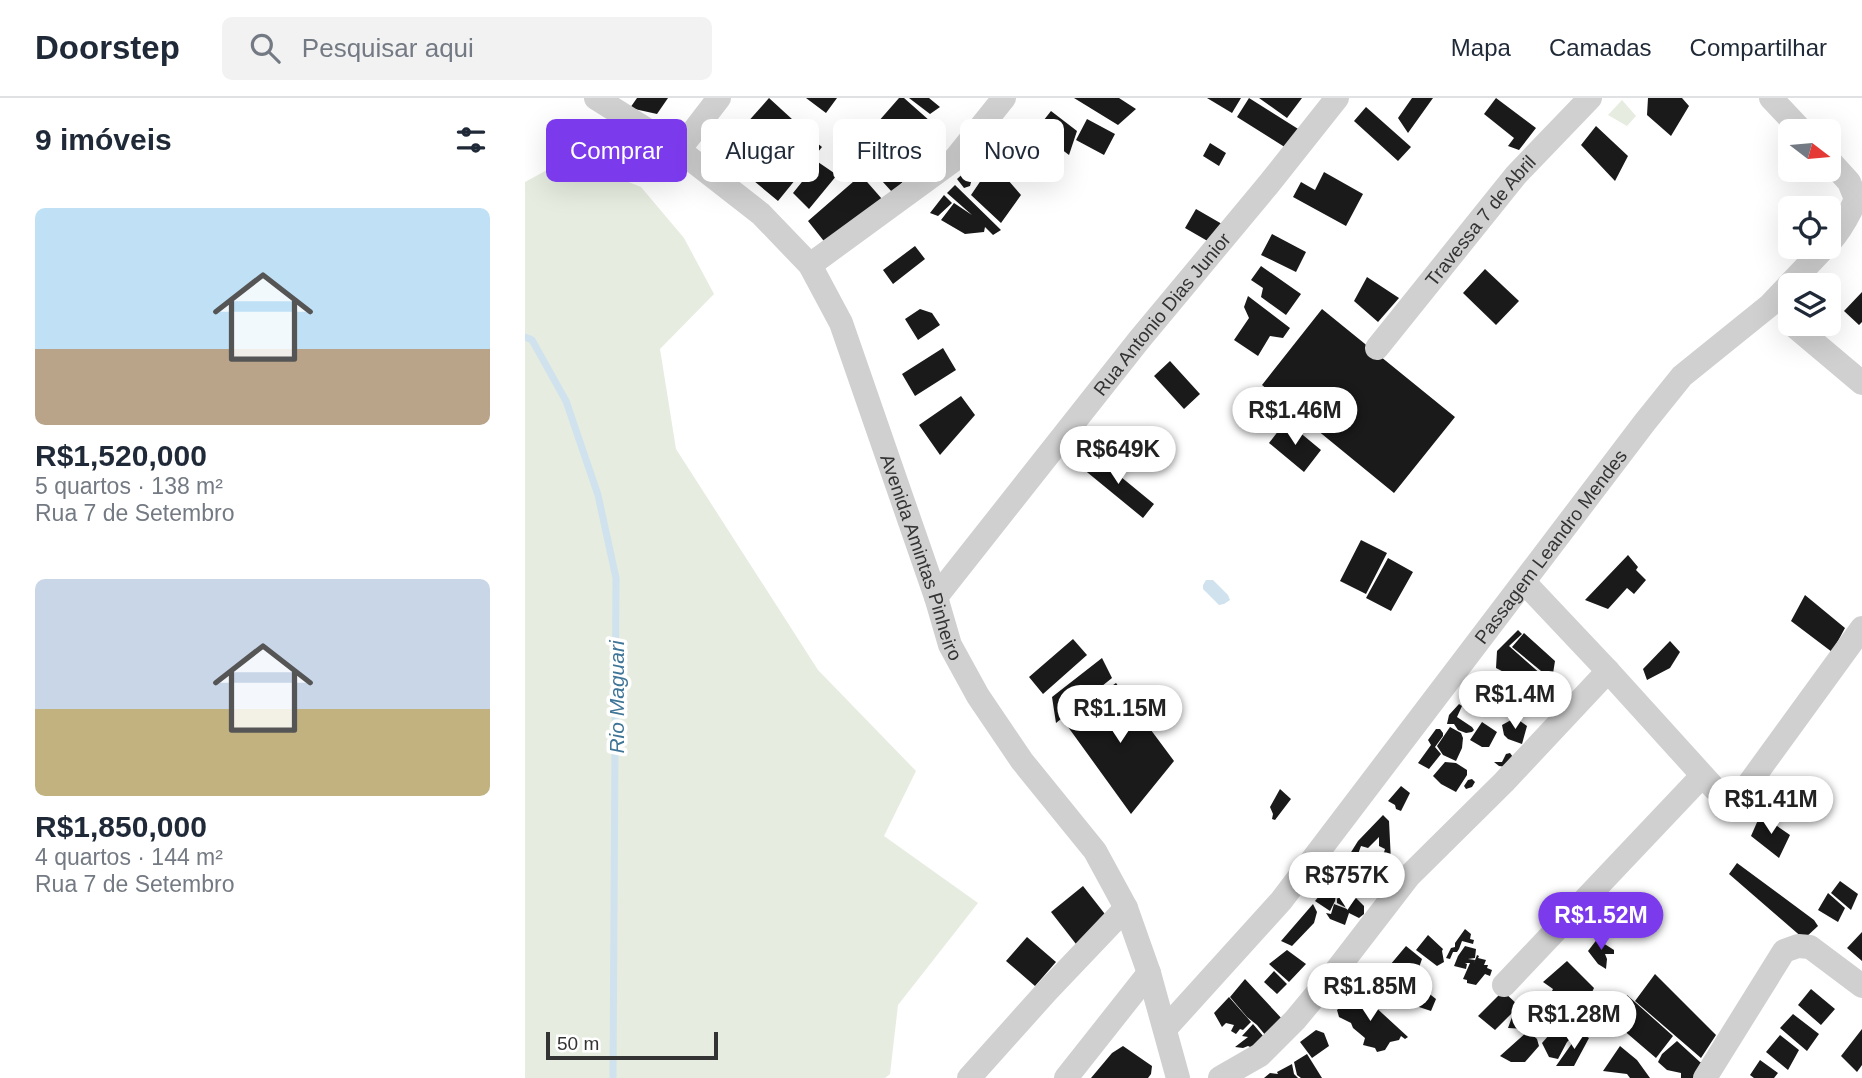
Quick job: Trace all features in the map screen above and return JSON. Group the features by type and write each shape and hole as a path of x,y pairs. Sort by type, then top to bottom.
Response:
{"street":[{"name":"Avenida Amintas Pinheiro","path":"596,98 630,119"},
{"path":"687,140 719,98"},
{"path":"810,265 955,159 1005,98"},
{"name":"Rua Antonio Dias Junior","path":"936,597 1139,340 1337,98"},
{"name":"Travessa 7 de Abril","path":"1377,348 1516,175 1590,98"},
{"path":"1771,98 1791,119"},
{"name":"Avenida Amintas Pinheiro","path":"687,156 761,214 810,265 841,323 936,597 950,645 978,696 1022,761 1095,851 1126,908 1149,973 1178,1078"},
{"name":"Passagem Leandro Mendes","path":"1841,173 1849,182 1856,199 1841,228"},
{"name":"Passagem Leandro Mendes","path":"1165,1029 1281,901 1682,376 1770,305 1814,259"},
{"path":"1770,305 1778,312"},
{"path":"1806,336 1862,383"},
{"path":"1524,582 1714,789 1730,799 1748,785 1862,628"},
{"path":"1220,1078 1259,1055 1295,1020 1409,876 1504,782 1608,671"},
{"path":"1504,985 1702,776"},
{"path":"969,1078 1126,908"},
{"path":"1705,1078 1784,951 1798,946 1810,947 1862,986"},
{"path":"1066,1078 1149,973"}],"shaded area":[{"path":"1622,100 1636,116 1627,126 1608,115"},
{"path":"546,171 546,182 629,182 641,187 684,238 714,294 660,349 676,449 818,670 916,771 884,836 978,903 898,1005 890,1074 885,1078 525,1078 525,182"}],"water":[{"path":"1206,580 1213,580 1230,600 1219,605 1203,589"}],"building":[{"path":"637,98 668,98 657,114 630,108"},
{"path":"769,98 792,119 750,119"},
{"path":"806,98 837,98 826,113"},
{"path":"899,98 904,98 928,119 881,119"},
{"path":"909,98 929,98 940,107 930,114"},
{"path":"1074,98 1119,98 1136,109 1118,125"},
{"path":"1207,98 1241,98 1232,113"},
{"path":"1249,98 1303,132 1291,151 1237,117"},
{"path":"1259,98 1302,98 1287,118"},
{"path":"1412,98 1433,98 1408,133 1398,118"},
{"path":"1496,98 1536,128 1519,150 1508,146 1514,138 1484,114"},
{"path":"1648,98 1682,98 1689,106 1671,136 1647,115"},
{"path":"1366,107 1411,147 1398,161 1354,121"},
{"path":"1051,111 1061,119 1045,119"},
{"path":"1087,119 1115,134 1104,155 1076,140"},
{"path":"1064,121 1077,131 1069,155 1064,151"},
{"path":"1596,126 1628,156 1615,181 1581,145"},
{"path":"1210,143 1226,153 1219,166 1203,156"},
{"path":"819,163 833,172 833,180 809,209 793,193 802,182 819,182"},
{"path":"1324,172 1363,194 1346,226 1293,197 1301,182 1315,190"},
{"path":"960,176 960,182 971,182 970,186 964,188 957,179"},
{"path":"755,182 793,182 778,201"},
{"path":"853,182 867,182 882,199 827,245 808,221"},
{"path":"883,182 903,182 892,192"},
{"path":"980,182 1010,182 1021,195 1001,223 971,195"},
{"path":"955,185 1001,230 993,235 985,227 984,232 965,234 941,220 954,203 972,215 947,193"},
{"path":"944,195 952,203 938,216 930,213"},
{"path":"1196,209 1222,224 1211,243 1185,228"},
{"path":"1272,234 1306,252 1296,272 1261,255"},
{"path":"915,246 925,259 893,284 883,270"},
{"path":"1261,266 1301,294 1286,315 1261,297 1263,288 1251,280"},
{"path":"1485,269 1519,301 1496,325 1463,293"},
{"path":"1367,277 1399,298 1378,322 1354,301"},
{"path":"1862,292 1862,322 1859,325 1844,311"},
{"path":"1248,296 1290,328 1283,338 1270,336 1258,356 1234,340 1249,318 1244,307"},
{"path":"920,309 932,313 940,325 918,340 905,319"},
{"path":"1322,309 1455,417 1394,493 1262,385"},
{"path":"943,348 956,370 915,396 902,374"},
{"path":"1170,361 1200,394 1184,409 1154,376"},
{"path":"961,396 975,415 940,455 919,425"},
{"path":"1286,421 1321,450 1304,472 1269,443"},
{"path":"1093,454 1154,504 1143,518 1082,468"},
{"path":"1361,540 1387,553 1366,594 1340,581"},
{"path":"1628,555 1638,567 1636,570 1646,580 1634,594 1627,588 1608,609 1585,600"},
{"path":"1388,558 1413,572 1391,611 1366,598"},
{"path":"1805,595 1845,628 1832,652 1791,621"},
{"path":"1518,630 1522,634 1509,646 1550,682 1544,693 1496,668 1497,651"},
{"path":"1524,633 1555,661 1552,680 1512,647"},
{"path":"1073,639 1087,655 1043,694 1029,677"},
{"path":"1670,641 1680,652 1670,668 1647,680 1643,669"},
{"path":"1102,658 1112,678 1056,723 1052,697"},
{"path":"1116,683 1174,761 1131,814 1063,720"},
{"path":"1459,704 1462,706 1457,717 1472,727 1472,732 1466,733 1458,730 1454,724 1447,724 1449,715"},
{"path":"1511,720 1520,721 1527,726 1522,744 1504,735 1502,725"},
{"path":"1482,722 1497,732 1489,747 1482,747 1470,740"},
{"path":"1450,727 1461,733 1463,738 1456,761 1443,755 1437,746"},
{"path":"1436,729 1443,733 1435,747 1441,754 1429,769 1418,763 1431,745 1428,740"},
{"path":"1510,753 1513,757 1506,767 1494,762 1502,762 1506,754"},
{"path":"1445,762 1456,763 1467,770 1467,775 1456,792 1433,776"},
{"path":"1472,779 1475,782 1472,787 1466,789 1464,786"},
{"path":"1401,786 1410,793 1401,811 1388,801"},
{"path":"1280,789 1291,799 1275,820 1272,819 1270,807"},
{"path":"1383,815 1389,821 1391,861 1383,856 1385,849 1379,846 1379,837 1368,848 1361,846 1354,865 1358,869 1363,865 1363,870 1357,877 1343,865 1358,841"},
{"path":"1767,819 1790,835 1779,858 1751,836 1758,820"},
{"path":"1737,863 1814,920 1818,926 1804,939 1729,874"},
{"path":"1348,874 1359,883 1359,889 1345,907 1337,903 1337,899 1345,890 1340,883"},
{"path":"1333,879 1339,887 1330,911 1315,901"},
{"path":"1840,881 1858,894 1851,910 1831,893"},
{"path":"1083,886 1108,918 1076,944 1051,912"},
{"path":"1828,893 1845,908 1838,922 1818,910"},
{"path":"1356,898 1364,906 1364,914 1359,918 1349,913 1345,925 1330,919 1326,913 1331,914 1334,904 1347,909"},
{"path":"1313,904 1317,912 1314,923 1292,946 1281,941"},
{"path":"1465,929 1471,934 1473,944 1462,941 1457,952 1453,952 1450,959 1446,958 1451,948 1455,947"},
{"path":"1862,932 1862,961 1847,948"},
{"path":"1428,935 1443,949 1444,962 1437,966 1416,950"},
{"path":"1027,937 1056,962 1035,986 1006,961"},
{"path":"1602,937 1603,943 1614,950 1614,954 1605,954 1606,969 1598,964 1588,951 1598,938"},
{"path":"1406,946 1422,959 1416,976 1403,973 1436,999 1431,1011 1413,1005 1380,977"},
{"path":"1465,946 1476,949 1475,958 1468,959 1475,960 1474,963 1477,955 1478,958 1486,960 1484,965 1488,965 1487,968 1492,970 1490,976 1485,974 1476,985 1463,979 1470,963 1465,963 1466,969 1454,966"},
{"path":"1287,950 1306,964 1289,982 1269,964"},
{"path":"1567,961 1594,988 1587,1003 1580,1006 1575,1013 1583,1021 1580,1025 1561,1013 1566,1009 1557,1006 1549,997 1553,989 1543,982"},
{"path":"1274,971 1287,984 1277,994 1264,982"},
{"path":"1655,974 1716,1035 1701,1058 1635,1001"},
{"path":"1245,979 1284,1021 1266,1036 1230,997"},
{"path":"1811,989 1835,1009 1821,1025 1798,1005"},
{"path":"1358,991 1408,1037 1405,1039 1401,1036 1399,1040 1390,1042 1385,1050 1377,1052 1375,1048 1363,1045 1365,1038 1351,1023 1339,1017 1337,1010"},
{"path":"1503,991 1519,1006 1495,1030 1478,1016"},
{"path":"1536,993 1543,998 1547,1008 1527,1029 1508,1028 1512,1017"},
{"path":"1627,995 1673,1036 1656,1058 1608,1017"},
{"path":"1229,997 1251,1022 1236,1034 1231,1031 1234,1025 1226,1023 1222,1027 1214,1013"},
{"path":"1793,1014 1819,1034 1807,1051 1780,1028"},
{"path":"1563,1019 1578,1031 1567,1042 1558,1059 1549,1057 1542,1043"},
{"path":"1253,1024 1264,1037 1257,1050 1248,1046 1235,1047 1248,1037 1242,1036"},
{"path":"1862,1029 1862,1065 1857,1072 1841,1056"},
{"path":"1316,1030 1324,1033 1329,1046 1312,1058 1300,1042"},
{"path":"1528,1031 1537,1039 1539,1046 1525,1062 1511,1062 1500,1056"},
{"path":"1580,1032 1589,1038 1574,1066 1556,1066"},
{"path":"1780,1035 1799,1050 1788,1070 1766,1052"},
{"path":"1677,1041 1700,1062 1709,1065 1700,1078 1681,1078 1681,1073 1667,1070 1658,1062 1662,1054"},
{"path":"1123,1046 1152,1066 1148,1078 1091,1078 1112,1053"},
{"path":"1620,1046 1637,1060 1650,1078 1630,1078 1627,1074 1603,1071"},
{"path":"1307,1054 1322,1078 1301,1078 1297,1075 1294,1062"},
{"path":"1760,1060 1778,1073 1774,1078 1754,1078 1750,1075"},
{"path":"1292,1064 1294,1074 1298,1078 1264,1078 1270,1073 1278,1074 1277,1072"}],"waterway":[{"name":"Rio Maguari","path":"525,337 532,340 566,401 598,495 616,578 613,1078"}]}
